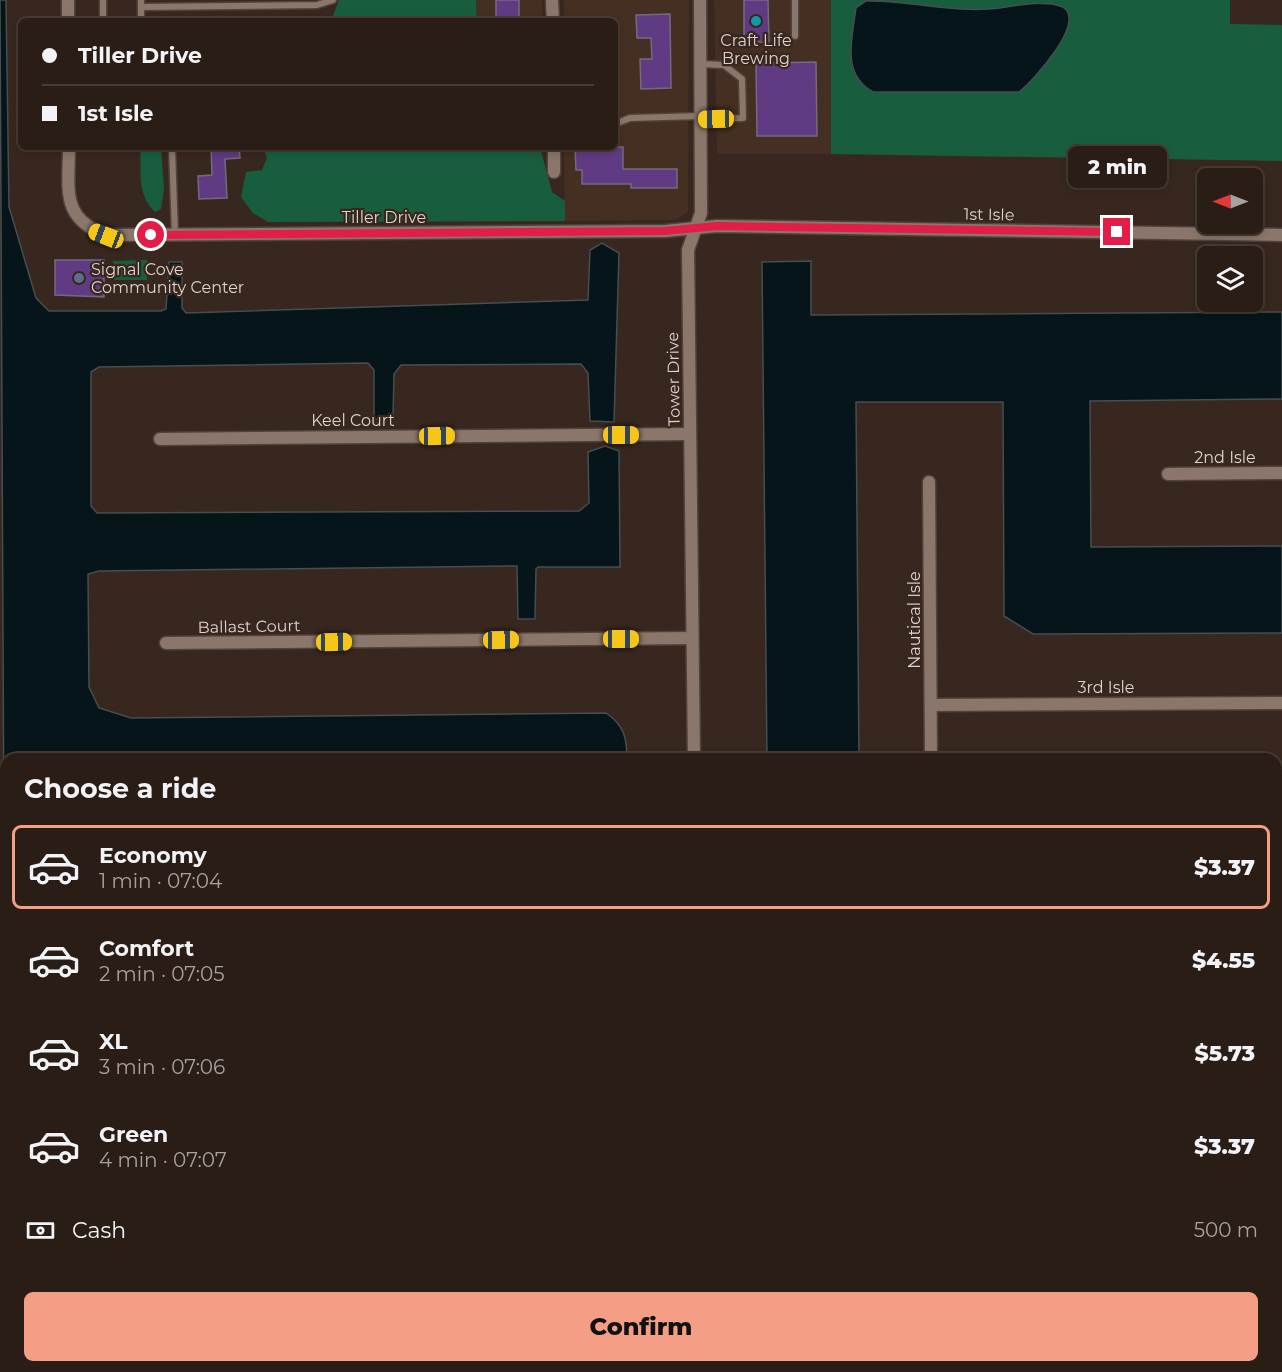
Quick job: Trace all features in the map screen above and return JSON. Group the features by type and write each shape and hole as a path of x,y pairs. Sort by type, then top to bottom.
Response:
{"street":[{"path":"68,0 68,18"},
{"path":"552,0 553,18"},
{"name":"Tower Drive","path":"694,753 688,250 701,213 700,0"},
{"name":"Tiller Drive","path":"69,150 71,208 87,228 106,236 665,231 696,228"},
{"path":"554,150 554,172"},
{"name":"1st Isle","path":"696,228 717,226 1282,235"},
{"name":"Keel Court","path":"160,438 690,434"},
{"name":"2nd Isle","path":"1168,474 1282,473"},
{"name":"Nautical Isle","path":"929,482 931,753"},
{"name":"Ballast Court","path":"166,643 692,638"},
{"name":"3rd Isle","path":"931,705 1282,703"}],"lane":[{"path":"103,0 104,18"},
{"path":"141,4 317,5 333,0"},
{"path":"795,0 795,36"},
{"path":"618,123 630,118 743,118 742,79 724,65 700,64"},
{"path":"172,150 175,235"}],"shaded area":[{"path":"0,0 6,0 9,207 36,298 49,311 161,311 166,309 169,262 182,262 182,308 186,313 588,300 590,250 602,243 619,253 614,422 590,421 588,373 581,364 401,365 394,374 393,418 374,419 374,370 368,363 99,367 91,372 91,506 97,513 579,511 589,503 588,452 605,446 619,451 620,567 538,567 536,569 535,619 518,619 517,566 99,571 88,574 89,687 99,708 131,718 606,713 621,727 627,753 4,753"},
{"path":"476,0 542,0 543,18 477,18"},
{"path":"564,0 689,0 688,212 675,220 565,221 564,150 618,150 618,18 564,18"},
{"path":"714,0 831,0 831,154 717,154"},
{"path":"866,1 966,9 1048,4 1063,7 1069,15 1063,38 1055,51 1019,92 873,92 856,76 851,55 856,8"},
{"path":"811,261 811,315 1282,312 1282,399 1090,401 1091,547 1282,546 1282,633 1033,634 1004,616 1003,402 856,402 859,753 767,753 762,262"}],"green space":[{"path":"339,0 476,0 477,18 332,18"},
{"path":"831,0 1230,0 1230,24 1282,25 1282,161 831,154"},
{"path":"140,150 161,150 164,189 161,209 155,212 142,190"},
{"path":"264,150 541,150 552,192 565,201 565,221 268,222 253,213 241,197 246,172 262,170 267,158"},
{"path":"147,260 147,280 114,280 113,261"}],"building":[{"path":"496,0 519,0 519,18 496,18"},
{"name":"Craft Life Brewing","path":"744,0 768,0 769,42 744,42"},
{"path":"670,14 671,88 641,89 640,59 652,59 651,38 637,38 636,15"},
{"path":"816,62 817,136 757,136 756,63"},
{"path":"618,147 623,147 623,169 677,169 677,188 631,188 631,184 582,184 582,170 576,170 575,150 618,150"},
{"path":"211,150 239,150 240,158 225,159 227,198 199,199 198,176 212,175"},
{"name":"Signal Cove Community Center","path":"55,260 104,260 104,297 55,295"}],"place":[{"name":"Craft Life Brewing","path":"756,21"},
{"name":"Signal Cove Community Center","path":"79,278"}],"route":[{"path":"151,235 665,231 717,226 1117,232"}]}
